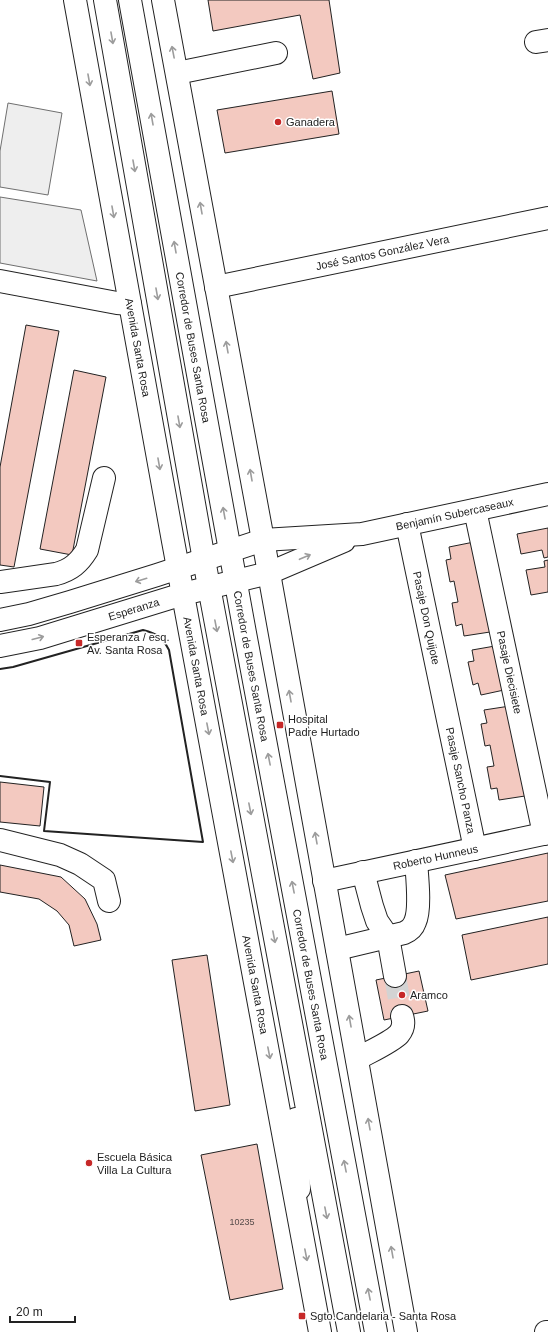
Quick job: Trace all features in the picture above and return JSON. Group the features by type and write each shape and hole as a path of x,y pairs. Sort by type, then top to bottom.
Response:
{"main road":[{"name":"Avenida Santa Rosa","path":"74,0 320,1332"},
{"path":"105,0 209,588 349,1332"},
{"name":"Corredor de Buses Santa Rosa","path":"130,0 230,551 376,1332"},
{"path":"166,0 177,73 406,1332"},
{"path":"177,73 276,52"},
{"name":"José Santos González Vera","path":"216,287 548,218"},
{"path":"0,281 117,303 130,304"},
{"path":"0,582 56,574 69,570 81,560 87,550 104,478"},
{"name":"Benjamín Subercaseaux","path":"263,540 362,534 548,494"},
{"name":"Pasaje Diecisiete","path":"475,510 546,834"},
{"name":"Pasaje Don Quijote","path":"407,524 446,712"},
{"name":"Benjamín Subercaseaux","path":"269,573 362,534"},
{"path":"0,620 29,614 70,602 263,540"},
{"name":"Esperanza","path":"0,646 40,638 183,594 269,573"},
{"name":"Pasaje Sancho Panza","path":"446,712 475,849"},
{"name":"Roberto Hunneus","path":"324,881 546,834"},
{"path":"0,840 60,855 80,864 104,880 109,901"},
{"path":"337,949 404,933 409,930 416,921 416,861"},
{"path":"363,872 377,921 388,937 395,976"},
{"path":"283,983 298,1139 299,1217"},
{"path":"357,1059 396,1037 402,1029 402,1016"}],"shaded area":[{"path":"8,103 62,113 48,195 0,187 0,151"},
{"path":"0,197 81,210 97,281 0,263"}],"building":[{"path":"208,0 329,0 340,73 313,79 300,15 213,31"},
{"name":"Ganadera","path":"332,91 339,134 225,153 217,110"},
{"path":"26,325 59,331 14,567 0,565 0,467"},
{"path":"74,370 106,377 72,555 40,549"},
{"path":"548,528 548,557 544,558 542,550 521,554 517,534"},
{"path":"474,542 490,632 464,636 462,624 456,626 452,603 458,602 454,581 450,582 446,560 451,559 449,547"},
{"path":"548,560 548,592 531,595 526,570 545,567 544,561"},
{"path":"495,646 504,690 481,695 478,683 473,685 468,662 474,661 472,650"},
{"path":"510,706 525,796 499,800 497,788 491,789 487,767 494,766 490,745 485,746 481,724 487,723 484,710"},
{"path":"0,782 44,787 40,826 0,822"},
{"path":"548,853 548,901 456,919 445,875"},
{"path":"0,865 61,877 85,899 97,924 101,940 74,946 69,925 57,911 39,899 0,892"},
{"path":"548,917 548,964 471,980 462,935"},
{"path":"207,955 230,1105 195,1111 172,960"},
{"name":"Aramco","path":"419,971 428,1011 384,1020 376,980"},
{"path":"257,1144 283,1289 230,1300 201,1155"}],"tunnel":[{"path":"395,976 402,1016"}],"wall":[{"path":"0,669 13,667 143,630 159,637 169,650 203,842 44,831 50,782 0,776"}],"place":[{"name":"Ganadera","path":"278,122"},
{"name":"Esperanza / esq. Av. Santa Rosa","path":"79,643"},
{"name":"Hospital Padre Hurtado","path":"280,725"},
{"name":"Aramco","path":"402,995"},
{"name":"Escuela Básica Villa La Cultura","path":"89,1163"},
{"name":"Sgto.Candelaria - Santa Rosa","path":"302,1316"}]}
